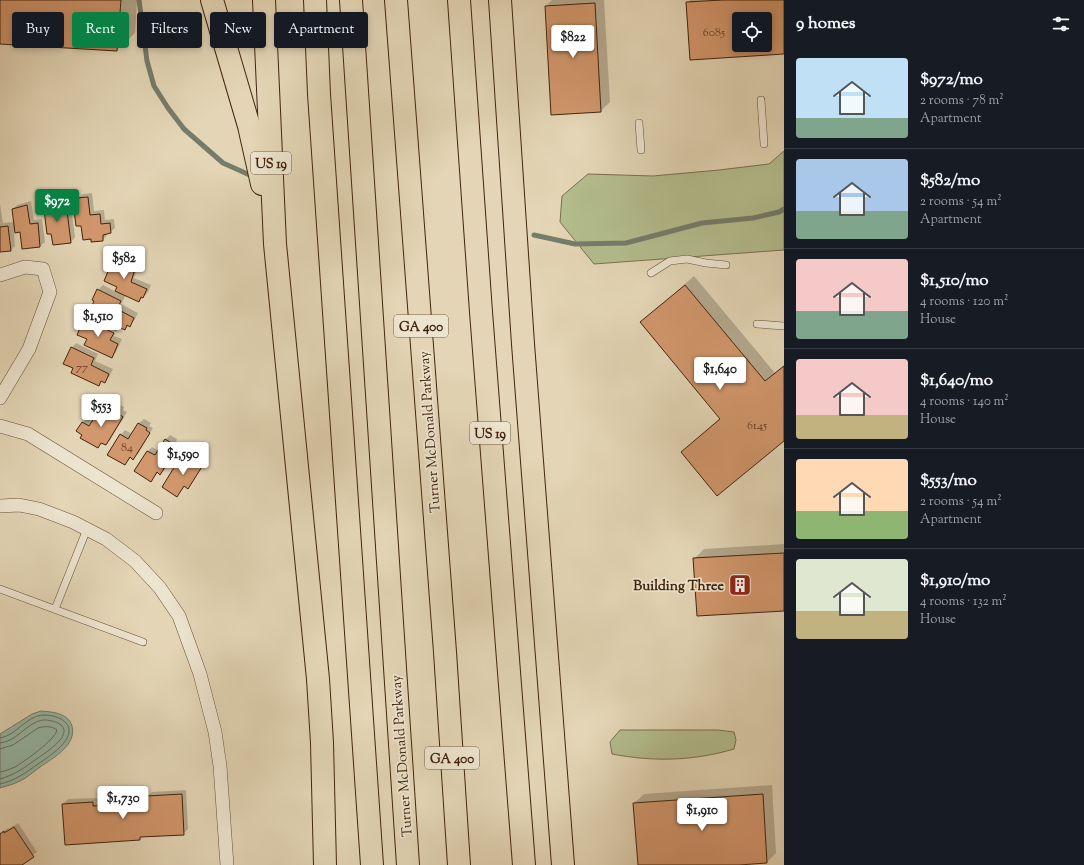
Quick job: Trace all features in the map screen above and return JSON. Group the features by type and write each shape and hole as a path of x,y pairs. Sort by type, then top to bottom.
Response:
{"highway":[{"path":"212,0 249,126 274,244"},
{"name":"US 19","path":"264,0 274,244 318,679 322,743 325,865"},
{"path":"315,0 319,102 372,865"},
{"name":"Turner McDonald Parkway","path":"351,0 408,865"},
{"name":"Turner McDonald Parkway","path":"396,0 445,652 459,865"},
{"name":"US 19","path":"459,0 481,312 524,865"},
{"path":"500,0 523,352 562,865"}],"street":[{"path":"0,275 25,267 43,268 50,292 29,349 0,398"},
{"path":"0,426 28,434 156,512"},
{"path":"0,506 19,505 39,509 73,522 106,539 135,561 160,588 179,616 200,674 215,732 220,766 227,865"}],"lane":[{"path":"761,100 764,144"},
{"path":"639,123 641,150"},
{"path":"651,273 670,261 688,259 726,265"},
{"path":"757,324 784,326"},
{"path":"55,609 88,529"},
{"path":"0,589 143,642"}],"shaded area":[{"path":"784,151 784,250 594,264 560,222 562,196 588,174 653,176 719,170 769,164"},
{"path":"620,730 718,730 734,732 736,740 734,749 704,756 673,759 628,757 612,754 610,742"}],"water":[{"path":"41,711 60,714 67,718 72,726 73,733 68,745 57,755 25,778 0,788 0,734 32,714"}],"building":[{"path":"0,0 121,0 120,12 72,12 72,48 117,48 117,51 64,48 64,12 12,12 12,45 0,44"},
{"path":"723,0 784,0 784,54 690,60 686,2"},
{"path":"595,3 601,112 551,115 545,6"},
{"path":"88,197 90,215 100,214 101,224 110,223 111,233 103,235 103,241 91,242 91,239 83,240 81,226 76,226 73,202 78,201 77,198"},
{"path":"58,201 59,212 67,211 71,243 53,245 51,234 47,234 43,202"},
{"path":"27,205 30,224 38,223 40,247 22,249 20,232 15,233 12,209"},
{"path":"8,226 11,251 0,252 0,227"},
{"path":"118,256 127,260 124,268 134,272 131,282 147,289 143,298 141,297 139,302 115,291 117,287 104,281 112,262 115,263"},
{"path":"685,285 765,381 784,366 784,441 717,496 681,452 720,419 640,322"},
{"path":"97,289 121,301 117,309 134,318 130,327 127,325 125,330 99,317 101,313 91,308 94,301 92,300"},
{"path":"84,319 114,333 110,340 118,344 112,358 84,345 87,339 77,335"},
{"path":"71,347 94,358 91,365 109,374 105,383 101,381 99,386 71,373 73,368 63,364"},
{"path":"112,407 120,412 119,414 123,417 106,445 101,443 98,448 80,438 82,435 76,431 82,422 89,426 98,412 106,417"},
{"path":"138,423 147,428 146,430 150,433 133,460 130,457 125,465 107,455 120,434 128,439"},
{"path":"165,439 173,444 172,446 176,449 160,475 157,472 151,482 134,471 147,451 155,455"},
{"path":"191,454 200,460 198,462 203,465 188,489 184,486 177,497 162,487 178,461 184,464"},
{"name":"Building Three","path":"784,553 784,611 697,616 693,558"},
{"path":"182,794 184,835 140,837 140,840 65,845 62,804 93,802 93,806 136,804 136,800 147,799 147,796"},
{"path":"763,794 767,863 739,865 638,865 633,803"},
{"path":"14,827 34,857 22,865 0,865 0,834"}],"waterway":[{"path":"139,0 147,61 154,86 168,108 184,129 223,163 252,176"},
{"path":"534,235 575,244 626,243 702,223 753,218 779,212 784,209"}],"place":[{"name":"Building Three","path":"740,585"}]}
